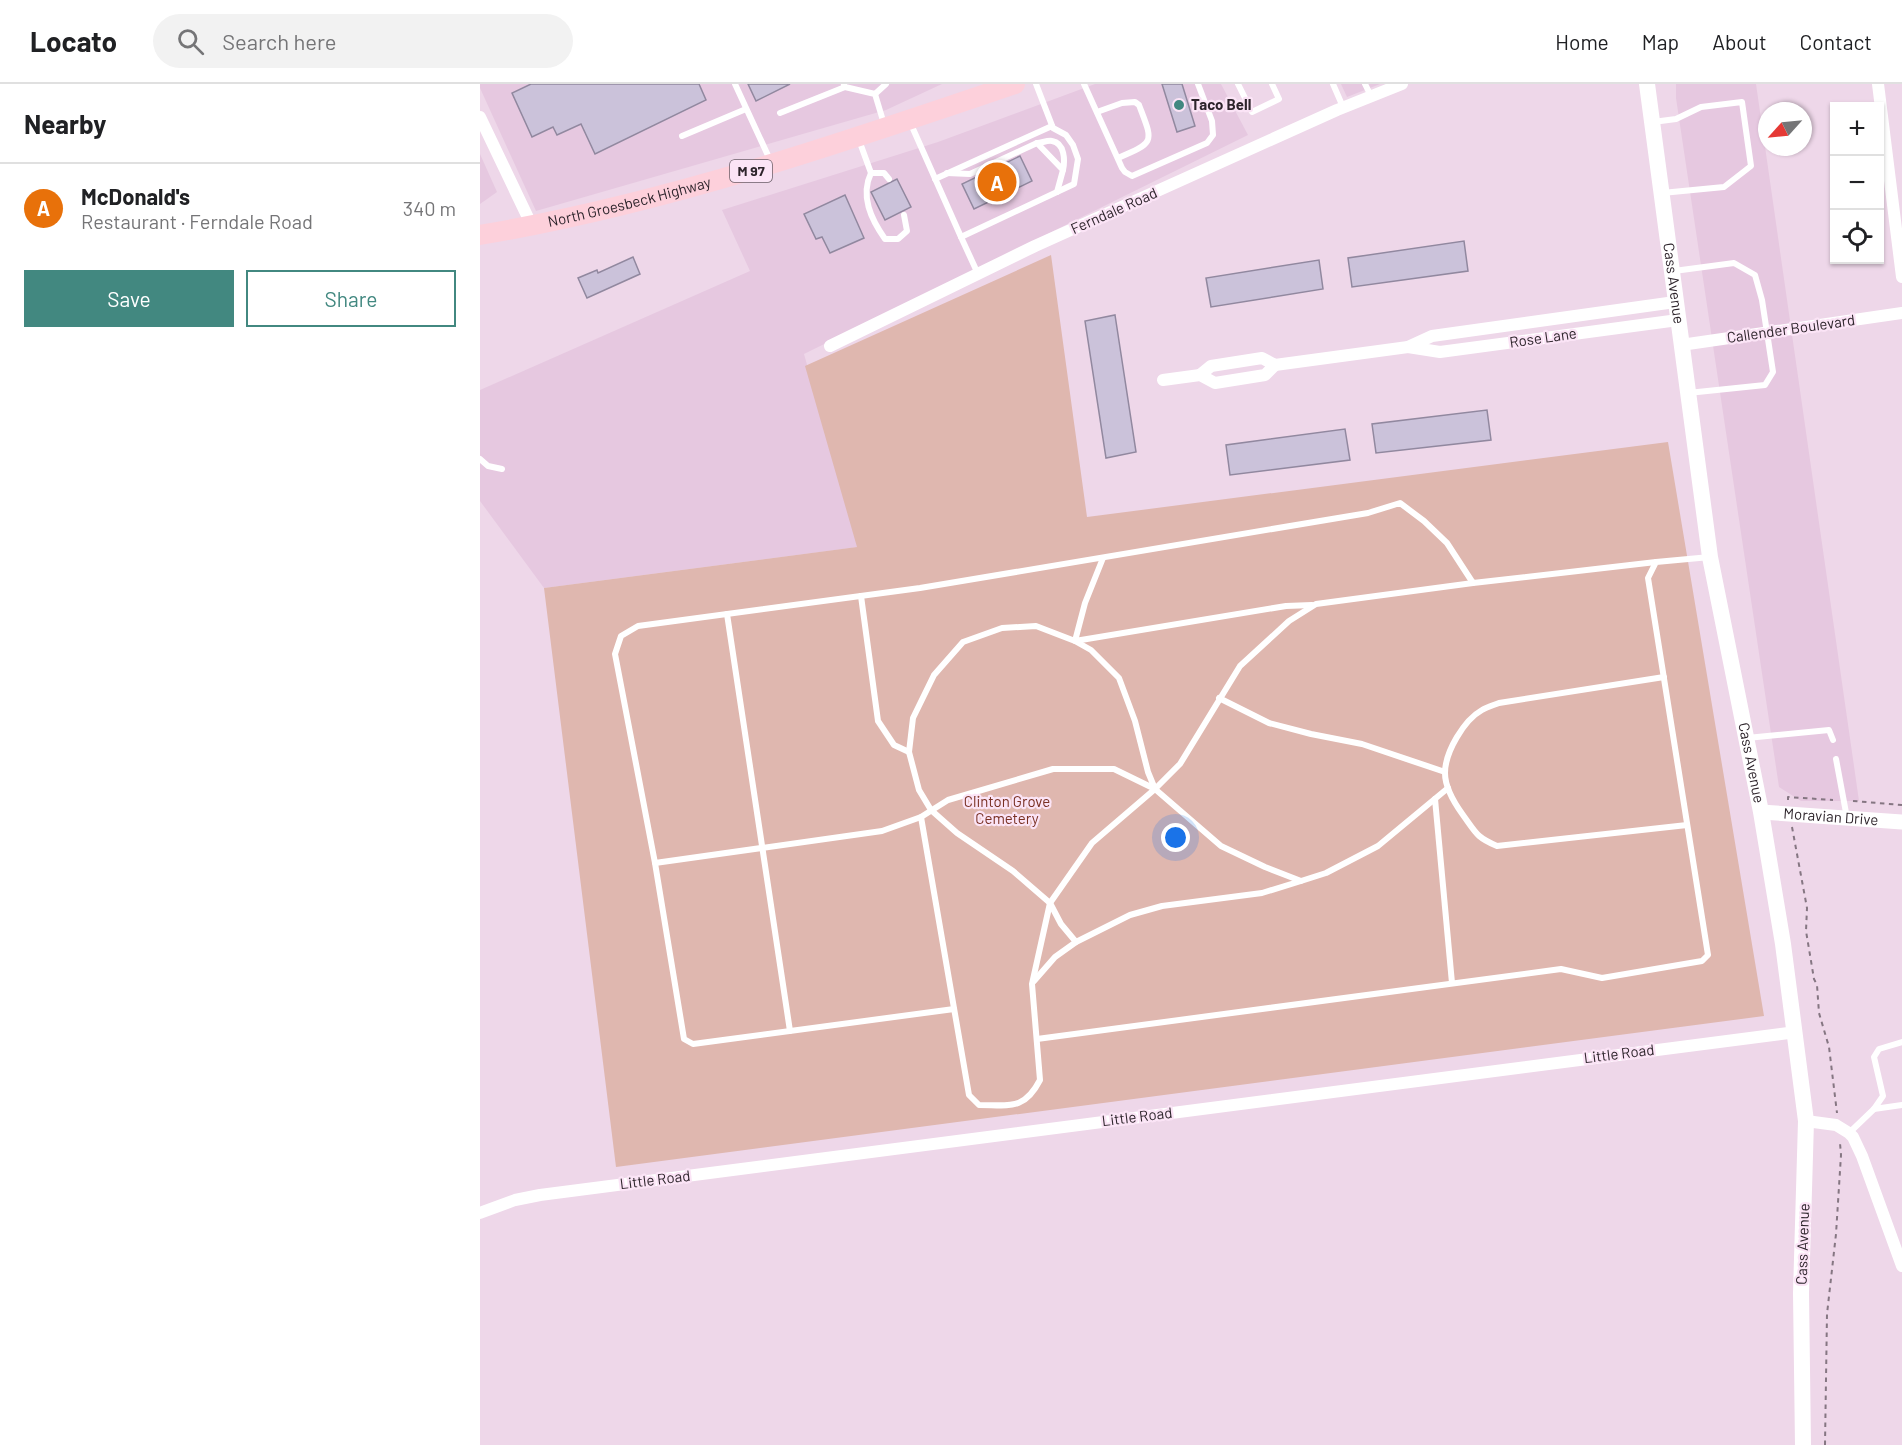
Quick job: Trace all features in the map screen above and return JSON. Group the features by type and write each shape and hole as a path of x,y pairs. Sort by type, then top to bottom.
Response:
{"main road":[{"name":"North Groesbeck Highway","path":"480,235 532,226 647,200 772,164 1015,84"},
{"name":"Cass Avenue","path":"1647,84 1710,556 1761,812 1796,1032 1806,1121 1802,1293 1803,1445"}],"street":[{"name":"Ferndale Road","path":"830,346 1035,246 1343,107 1402,84"},
{"path":"1878,84 1902,277"},
{"path":"480,117 532,226"},
{"name":"Rose Lane","path":"1408,347 1432,336 1676,311"},
{"name":"Rose Lane","path":"1162,380 1200,375 1211,366 1262,358 1275,365 1408,347 1440,352 1676,311"},
{"name":"Callender Boulevard","path":"1681,345 1902,313"},
{"name":"Rose Lane","path":"1200,375 1215,383 1265,375 1275,365"},
{"name":"Moravian Drive","path":"1761,812 1902,822"},
{"name":"Little Road","path":"480,1214 516,1200 540,1195 1796,1032"},
{"path":"1806,1121 1836,1125 1849,1133 1862,1156 1902,1266"}],"lane":[{"path":"735,84 772,164"},
{"path":"875,94 886,84"},
{"path":"960,237 1074,184 1078,159 1073,145 1066,135 1052,126 1035,84"},
{"path":"1084,84 1125,172 1132,176 1207,143 1213,135 1212,121 1198,84"},
{"path":"1238,84 1252,112 1279,99 1272,84"},
{"path":"1333,84 1343,107"},
{"path":"1365,84 1371,96"},
{"path":"780,113 844,85 875,94"},
{"path":"875,94 885,128"},
{"path":"1097,112 1122,103 1135,102 1139,105 1149,139 1147,144 1118,158"},
{"path":"1652,122 1677,119 1701,107 1742,102 1751,166 1724,187 1661,194"},
{"path":"682,136 746,110"},
{"path":"909,120 978,274"},
{"path":"935,179 1052,126"},
{"path":"858,136 871,173 865,184 865,198 876,226 885,239 898,239 907,231 904,215"},
{"path":"947,173 970,174 1037,143 1052,140 1059,144 1065,159 1057,192"},
{"path":"1037,143 1063,170"},
{"path":"871,173 884,173 889,178"},
{"path":"1672,271 1734,263 1755,275 1762,300 1773,372 1764,385 1688,393"},
{"path":"480,459 488,466 502,469"},
{"path":"954,1009 693,1044 684,1039 655,863 615,654 621,636 638,626 861,596 1103,558 1368,513 1400,503 1424,521 1447,543 1473,583"},
{"path":"1075,641 1286,606 1710,556"},
{"path":"1075,641 1085,603 1103,558"},
{"path":"1037,1039 1561,969 1602,978 1702,961 1708,955 1648,578 1656,562"},
{"path":"861,596 878,721 894,746 909,752"},
{"path":"921,817 969,1095 979,1105 1020,1104 1034,1092 1040,1080 1032,984 1050,903 1092,843 1155,789 1180,764 1240,666 1289,621 1316,604"},
{"path":"726,614 790,1031"},
{"path":"1076,942 1061,924 1050,903 1013,871 957,834 931,810 919,790 909,752 913,718 934,675 963,642 1002,628 1036,626 1075,641 1091,650 1119,678 1135,721 1148,772 1155,789"},
{"path":"1664,677 1499,703 1480,710 1464,725 1452,747 1445,772 1448,788 1458,809 1480,838 1497,846 1687,825"},
{"path":"1219,698 1269,723 1362,744 1445,772"},
{"path":"1746,738 1829,730 1833,740"},
{"path":"1836,759 1847,818"},
{"path":"655,863 882,831 921,817 948,800 1053,769 1114,769 1155,789 1221,846 1301,881"},
{"path":"1032,984 1055,957 1076,942 1130,915 1162,906 1262,893 1326,873 1378,846 1448,788"},
{"path":"1435,799 1452,983"},
{"path":"1849,1133 1874,1109 1883,1096 1874,1058 1879,1049 1902,1042"},
{"path":"1874,1109 1902,1106"}],"path":[{"path":"1795,844 1807,908 1806,931 1817,985 1817,1003 1829,1047 1837,1112"},
{"path":"1825,1445 1827,1314 1835,1244 1841,1155"}],"shaded area":[{"path":"480,84 942,84 886,110 536,211"},
{"path":"1095,84 1221,84 1248,135 804,354 858,547 544,588 480,501 480,390 750,271 722,210 938,142"},
{"path":"1341,84 1380,84 1347,97"},
{"path":"1676,84 1756,84 1759,102 1758,156 1766,156 1859,801 1801,801 1779,787 1676,98"},
{"path":"480,154 497,192 480,204"}],"green space":[{"name":"Clinton Grove Cemetery","path":"1051,255 1087,517 1668,442 1764,1016 616,1167 544,588 857,547 805,366"}],"building":[{"path":"531,84 699,84 706,100 595,154 581,124 557,135 553,127 532,137 512,93"},
{"path":"748,84 790,84 756,101"},
{"name":"Taco Bell","path":"1162,84 1182,84 1195,126 1177,132"},
{"path":"1020,156 1032,181 974,209 962,184"},
{"path":"897,179 911,207 885,220 871,192"},
{"path":"845,195 864,238 830,253 822,237 816,239 804,214"},
{"path":"1464,241 1468,271 1352,287 1348,258"},
{"path":"633,257 640,274 587,298 578,278 597,270 598,273"},
{"path":"1319,260 1323,289 1211,307 1206,278"},
{"path":"1115,315 1136,452 1106,458 1085,321"},
{"path":"1487,410 1491,440 1376,453 1372,424"},
{"path":"1345,429 1350,460 1230,475 1226,445"}],"place":[{"name":"Taco Bell","path":"1179,105"},
{"name":"McDonald's","path":"997,182"}]}
